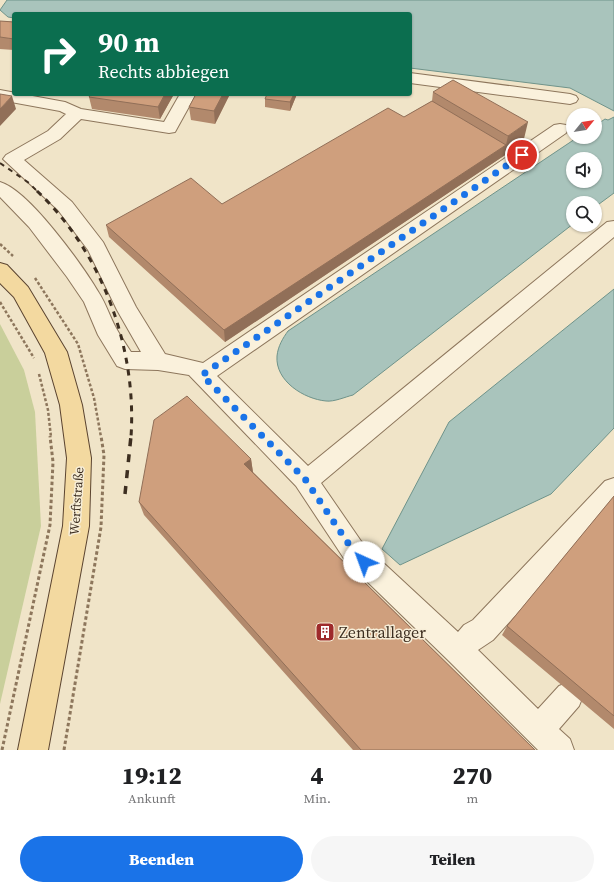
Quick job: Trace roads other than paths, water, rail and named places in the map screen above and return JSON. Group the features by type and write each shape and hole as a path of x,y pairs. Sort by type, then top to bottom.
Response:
{"main road":[{"name":"Werftstraße","path":"0,270 21,292 56,352 71,405 79,458 76,526 33,750"}],"lane":[{"path":"412,78 570,99"},
{"path":"0,95 70,105 169,128 187,96"},
{"path":"70,105 54,135 6,162 65,206 96,247 127,310 158,361"},
{"path":"202,375 560,129"},
{"path":"0,188 9,193 34,220 66,261 92,298 107,332 125,360 158,361 195,368 305,479 354,552 459,651 560,750"},
{"path":"305,479 317,473 614,227"},
{"path":"459,651 474,635 483,630 614,489"},
{"path":"538,729 568,696"}],"water":[{"path":"7,0 614,0 614,111 570,88 412,68 412,12 12,12 12,18 8,17 0,10"},
{"path":"614,117 614,193 602,202 602,196 566,196 566,229 353,395 332,401 317,400 300,392 286,381 278,365 277,356 283,339 288,331 568,144 602,144 602,121 605,119 608,120"},
{"path":"614,289 614,428 551,494 400,565 382,549 449,422"}],"railway":[{"path":"0,163 29,183 37,191"},
{"path":"37,191 60,215 80,243 97,272 111,304 121,336 128,370 131,403 131,436"},
{"path":"125,494 131,436"}],"place":[{"name":"Zentrallager","path":"325,632"}]}
